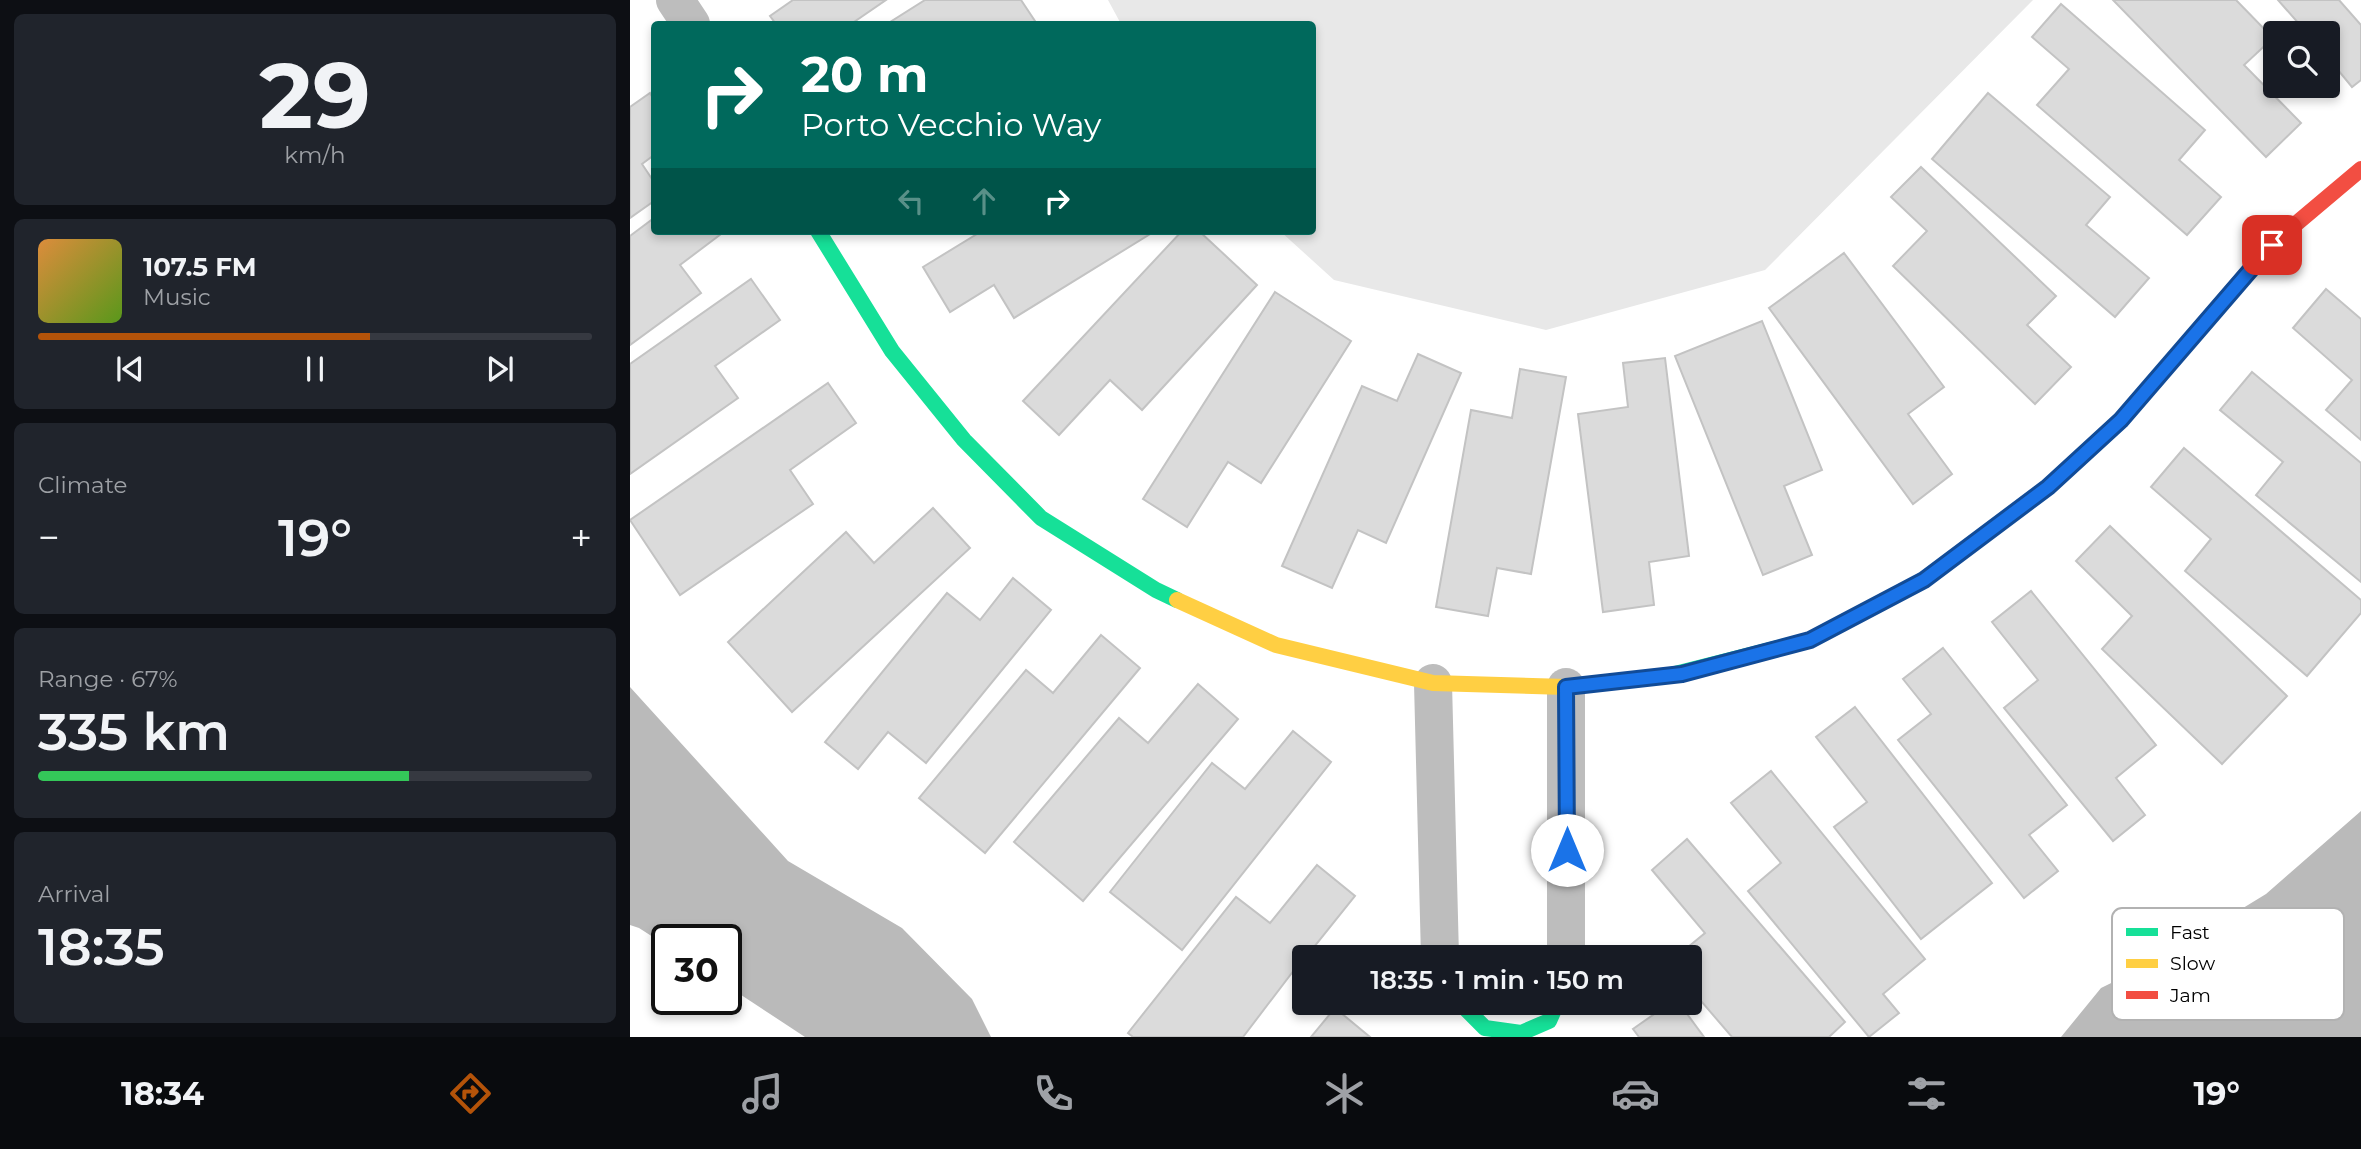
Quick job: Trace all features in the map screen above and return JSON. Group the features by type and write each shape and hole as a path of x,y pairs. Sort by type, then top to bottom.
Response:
{"street":[{"path":"676,0 689,21"},
{"path":"820,235 892,351 964,440 1041,517 1156,590 1276,645 1433,683 1566,687 1682,674 1810,640 1924,580 2048,487 2121,420 2272,245 2361,169"},
{"path":"1433,683 1440,945"},
{"path":"1566,687 1566,945"},
{"path":"1472,1015 1485,1028 1521,1033 1549,1021 1552,1015"}],"shaded area":[{"path":"1108,0 2033,0 1765,270 1546,330 1334,280 1284,235 1316,235 1316,21 1119,21"},
{"path":"630,687 788,861 902,928 972,999 991,1037 805,1037 742,996 742,924 651,924 651,936 630,925"},
{"path":"2361,811 2361,1037 2061,1037 2101,988 2112,983 2112,1020 2344,1020 2344,908 2243,908 2266,894"}],"building":[{"path":"793,0 886,0 855,21 774,21 770,16"},
{"path":"925,0 1021,0 1035,21 892,21"},
{"path":"2113,0 2236,0 2263,28 2263,47 2244,65 2263,84 2263,98 2276,98 2301,123 2266,157"},
{"path":"2278,0 2339,0 2361,25 2361,80 2352,87 2340,72 2340,21 2296,21"},
{"path":"2061,4 2205,130 2179,160 2221,197 2187,235 2037,105 2069,69 2032,37"},
{"path":"650,93 651,157 642,164 651,178 651,203 630,218 630,107"},
{"path":"1988,93 2110,197 2086,225 2149,278 2115,317 1932,159"},
{"path":"1921,167 2056,296 2027,325 2071,367 2035,404 1893,266 1927,231 1891,197"},
{"path":"651,220 651,235 720,235 680,265 701,293 630,345 630,236"},
{"path":"975,235 1149,235 1014,318 994,285 950,312 923,267"},
{"path":"1178,235 1203,235 1257,285 1142,410 1110,380 1059,435 1023,401"},
{"path":"1844,253 1944,387 1908,414 1952,474 1913,504 1769,308"},
{"path":"751,279 780,320 715,366 738,398 630,474 630,364"},
{"path":"2326,289 2361,319 2361,440 2326,410 2352,380 2293,328"},
{"path":"1275,292 1351,341 1261,483 1228,462 1187,527 1143,499"},
{"path":"1762,321 1822,470 1784,486 1812,555 1763,575 1675,356"},
{"path":"1418,354 1461,373 1386,543 1358,530 1332,588 1282,566 1362,386 1397,401"},
{"path":"1665,358 1689,556 1649,562 1654,605 1603,612 1578,414 1628,407 1623,363"},
{"path":"1520,369 1566,377 1531,574 1497,568 1488,616 1436,607 1471,410 1512,418"},
{"path":"2252,372 2361,463 2361,582 2256,495 2283,462 2220,410"},
{"path":"828,383 856,423 790,470 813,504 680,595 630,520"},
{"path":"2184,448 2361,600 2361,613 2307,676 2185,571 2211,539 2151,487"},
{"path":"933,508 970,548 792,712 728,642 846,532 874,563"},
{"path":"2110,526 2287,696 2222,764 2102,649 2132,616 2076,561"},
{"path":"1013,578 1051,610 926,763 888,732 858,769 825,742 947,593 980,620"},
{"path":"2031,591 2156,745 2116,778 2145,815 2113,841 2004,708 2038,680 1992,622"},
{"path":"1101,635 1140,668 985,853 919,798 1026,670 1053,693"},
{"path":"1943,648 2067,805 2029,835 2058,871 2024,898 1898,740 1931,714 1903,679"},
{"path":"1198,684 1238,719 1083,901 1014,842 1119,718 1148,743"},
{"path":"1855,707 1992,883 1921,939 1834,827 1867,802 1816,737"},
{"path":"1293,731 1331,762 1182,950 1110,892 1212,763 1245,789"},
{"path":"1771,771 1925,959 1883,994 1899,1013 1869,1037 1748,891 1781,863 1731,803"},
{"path":"1687,839 1845,1022 1829,1037 1732,1037 1702,1002 1702,945 1690,945 1705,933 1652,870"},
{"path":"1317,865 1355,896 1316,945 1292,945 1292,973 1243,1037 1133,1037 1128,1033 1236,897 1270,923"},
{"path":"1329,1015 1343,1015 1370,1037 1311,1037"},
{"path":"1653,1015 1688,1015 1704,1037 1639,1037 1633,1029"}],"traffic: fast":[{"path":"820,235 892,351 964,440 1041,518 1156,590 1177,600"},
{"path":"1671,675 1810,640 1924,580 2048,487 2121,420 2200,328"},
{"path":"1472,1015 1485,1028 1521,1033 1549,1021 1552,1015"}],"traffic: slow":[{"path":"1177,600 1276,645 1433,683 1566,687 1671,675"}],"traffic: jam":[{"path":"2200,328 2271,245 2361,169"}],"route":[{"path":"1567,850 1566,687 1682,674 1810,640 1924,580 2048,487 2121,420 2272,245"}]}
